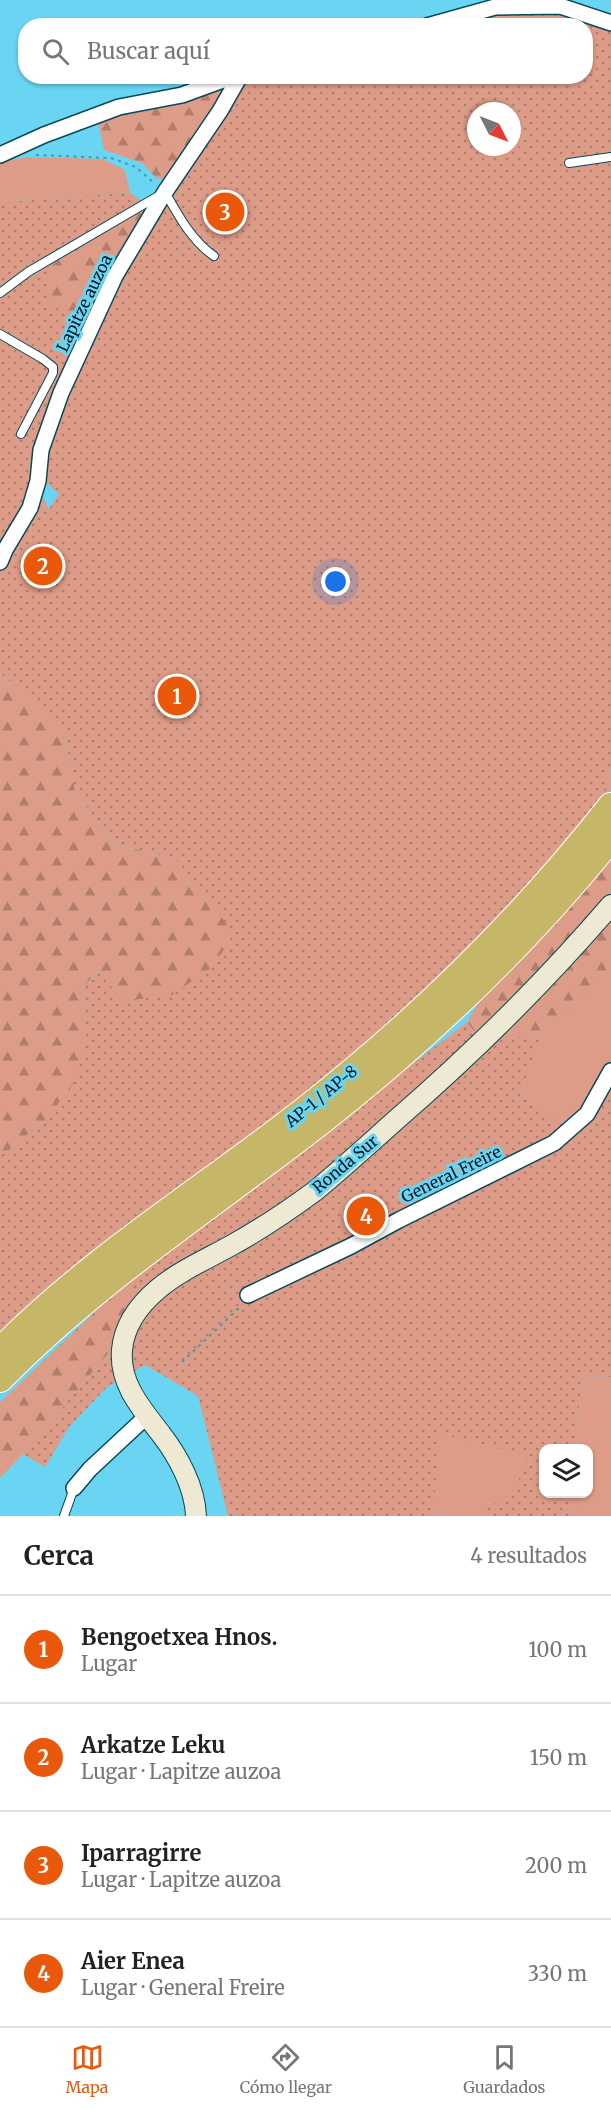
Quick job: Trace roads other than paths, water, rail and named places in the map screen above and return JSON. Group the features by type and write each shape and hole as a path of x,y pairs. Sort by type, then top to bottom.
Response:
{"highway":[{"name":"AP-1 / AP-8","path":"0,1351 76,1282 305,1109 393,1037 515,919 611,806"},
{"name":"AP-1 / AP-8","path":"0,1379 32,1347 89,1297 318,1124 406,1051 473,989 529,932 611,838"}],"main road":[{"name":"Ronda Sur","path":"196,1516 190,1487 181,1466 162,1435 132,1395 123,1372 122,1348 128,1325 149,1297 176,1276 262,1228 340,1170 463,1061 543,981 611,905"}],"street":[{"path":"456,18 495,7 560,6 611,23"},
{"path":"0,155 44,135 119,107 182,95 212,84"},
{"name":"Lapitze auzoa","path":"0,562 30,508 38,481 41,450 61,393 115,276 165,192 220,111 235,84"},
{"name":"General Freire","path":"248,1295 351,1246 554,1143 587,1114 611,1071"},
{"path":"74,1488 90,1469 147,1416"}],"lane":[{"path":"569,163 611,157"},
{"path":"0,293 28,272 165,192 179,216 204,249 214,256"},
{"path":"0,334 43,359 53,368 53,373 21,434"},
{"path":"64,1516 74,1488"}],"place":[{"name":"Iparragirre","path":"225,212"},
{"name":"Arkatze Leku","path":"43,566"},
{"name":"Bengoetxea Hnos.","path":"177,696"},
{"name":"Aier Enea","path":"366,1216"}]}
